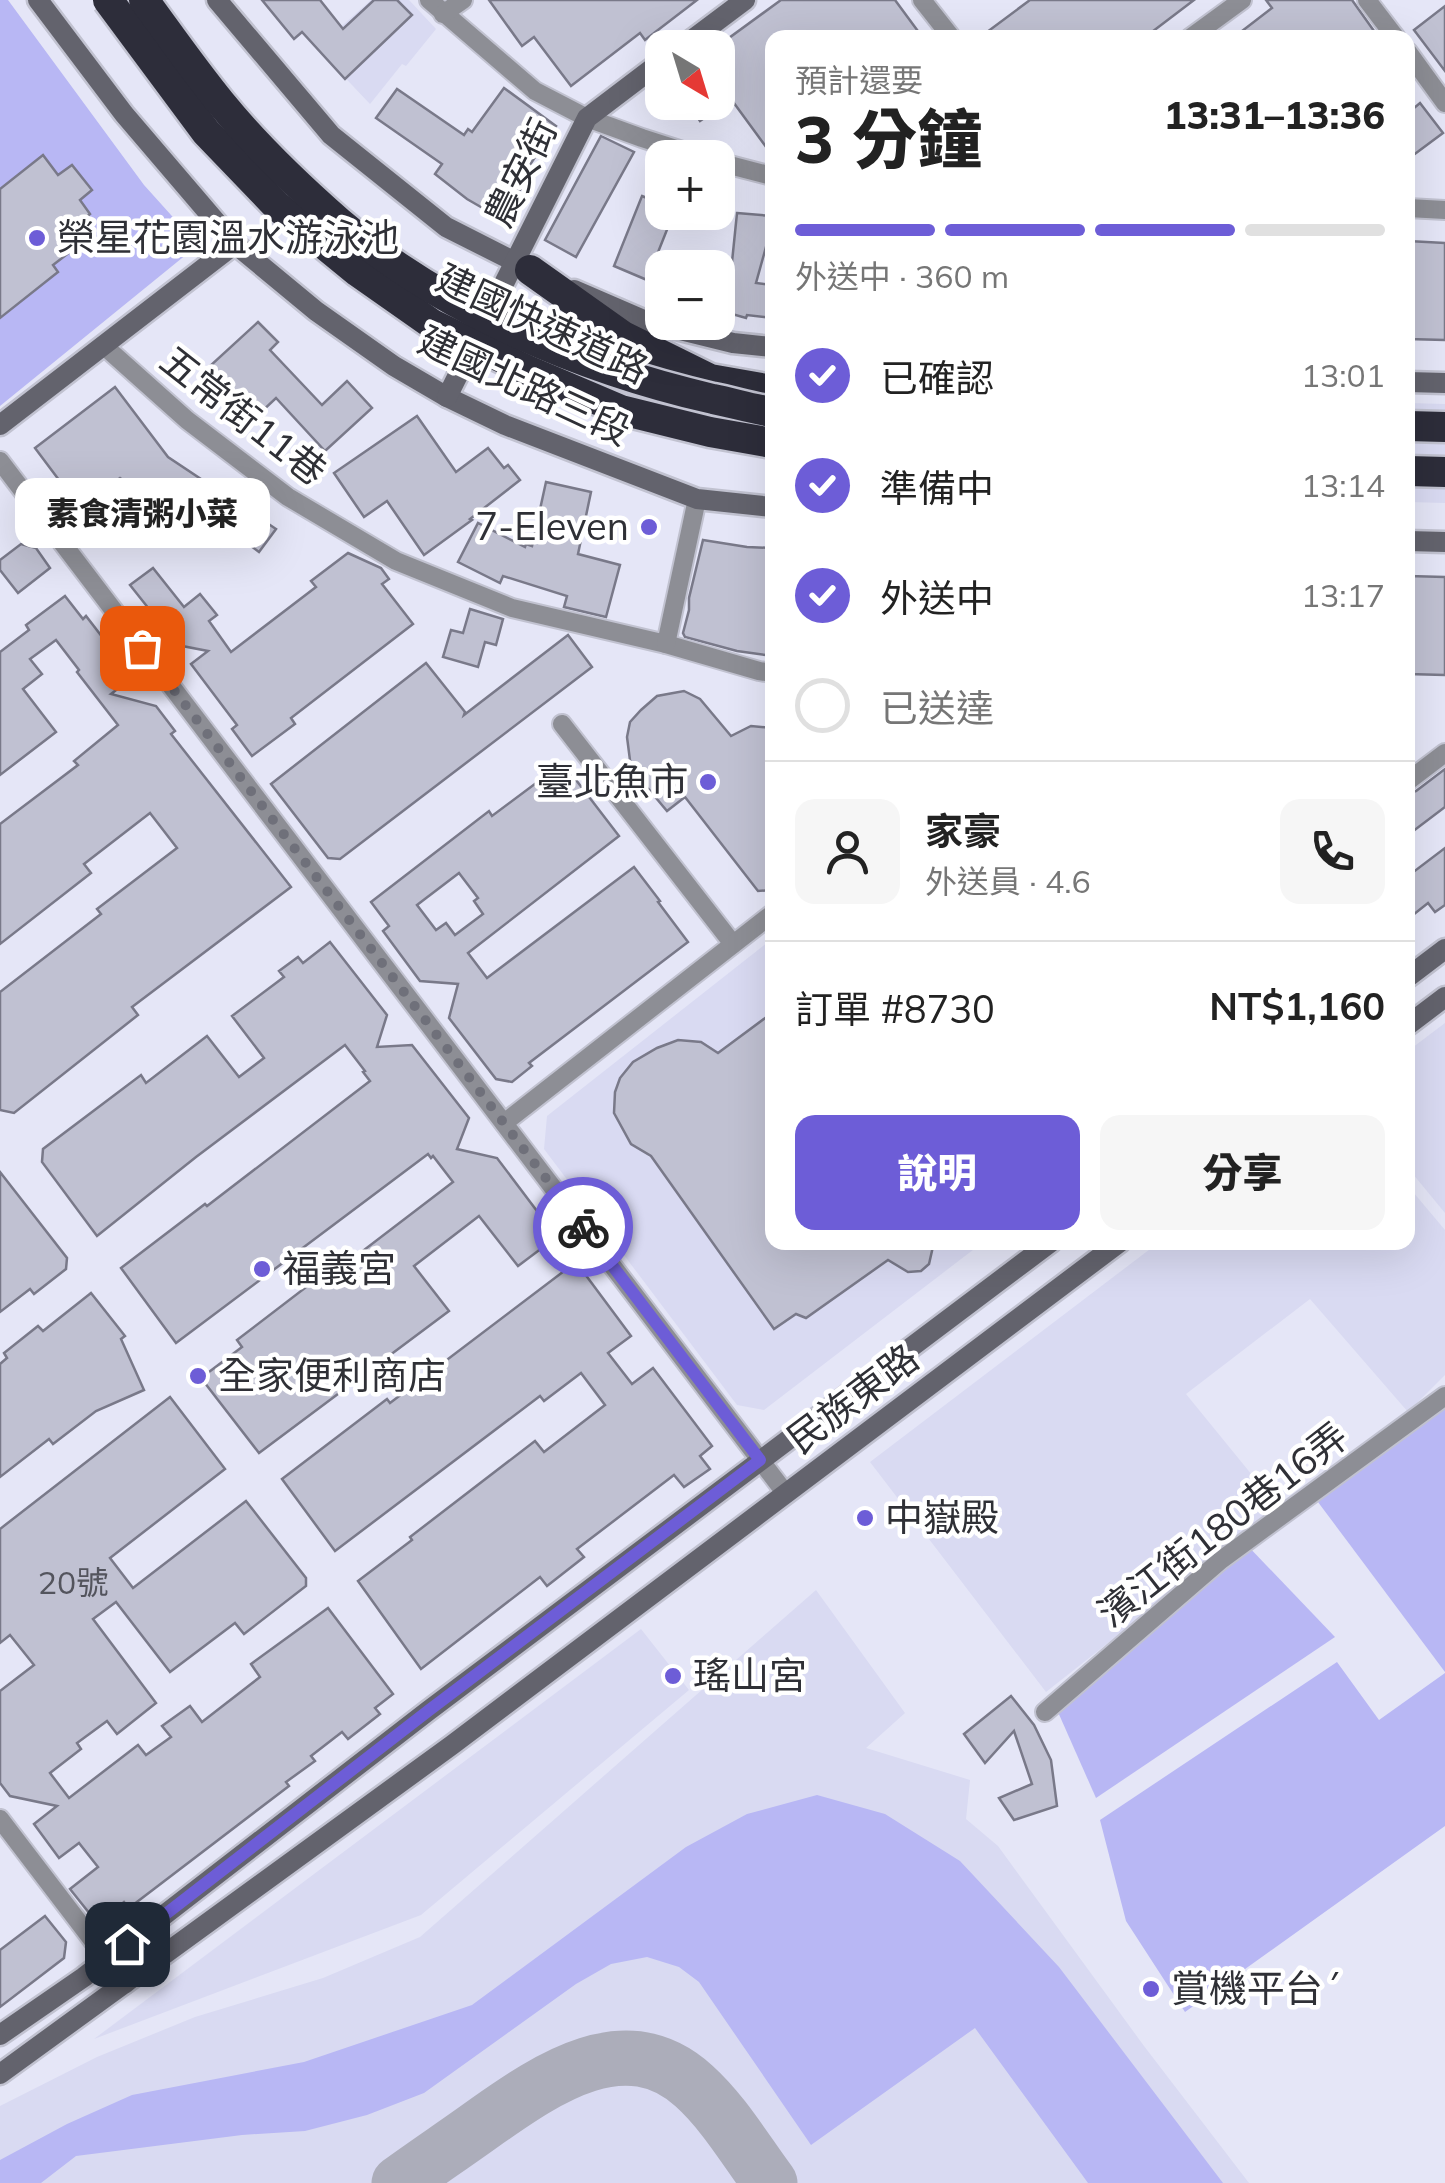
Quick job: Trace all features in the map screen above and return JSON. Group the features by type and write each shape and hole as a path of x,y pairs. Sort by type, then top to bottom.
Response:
{"highway":[{"name":"建國快速道路","path":"108,0 206,132 277,206 358,272 432,324 621,410 765,442"},
{"name":"建國快速道路","path":"144,0 223,105 275,161 341,223 418,280 571,357 657,386 765,410"},
{"path":"523,266 623,336 710,378 765,389"},
{"path":"1415,426 1445,427"},
{"path":"1415,443 1445,444"},
{"path":"1415,472 1445,472"}],"street":[{"name":"建國北路三段","path":"38,0 124,114 236,244 316,311 394,366 447,397 520,431 698,499 765,506"},
{"path":"217,0 332,135 446,228 648,322 733,343 765,346"},
{"path":"429,0 535,91 587,118 648,140"},
{"path":"443,14 462,0"},
{"path":"705,30 745,0"},
{"path":"922,0 946,30"},
{"path":"1201,30 1242,0"},
{"path":"1366,0 1390,30"},
{"path":"1415,62 1445,103"},
{"name":"農安街","path":"447,397 523,266 587,118 645,75"},
{"path":"735,167 765,175"},
{"path":"1415,208 1445,210"},
{"path":"0,425 236,244"},
{"name":"五常街11巷","path":"103,344 187,420 288,497 396,561 512,608 765,671"},
{"path":"1415,382 1445,383"},
{"path":"0,461 786,1494"},
{"path":"666,644 698,499"},
{"path":"1415,541 1445,542"},
{"path":"562,724 733,944"},
{"path":"1415,777 1445,753"},
{"path":"504,1123 765,919"},
{"path":"1415,971 1445,949"},
{"path":"1415,982 1439,1002 1415,1021"},
{"name":"民族東路","path":"0,2035 107,1959 428,1711 1040,1250"},
{"name":"民族東路","path":"0,2074 452,1745 1109,1250"},
{"name":"濱江街180巷16弄","path":"1045,1712 1221,1560 1445,1396"},
{"path":"0,1819 126,1984"}],"shaded area":[{"path":"0,0 8,0 144,185 198,245 0,406"},
{"path":"371,0 409,0 436,29 370,104 317,48"},
{"path":"1415,403 1445,404 1445,503 1415,502"},
{"path":"765,945 765,1250 973,1250 764,1410 737,1405 544,1149 547,1116"},
{"path":"1445,1023 1445,1213 1415,1177 1415,1046"},
{"path":"1415,1194 1445,1230 1445,1375 1408,1412 1310,1299 1186,1394 1279,1508 1046,1692 870,1462 1149,1250 1415,1250"},
{"path":"1445,1403 1445,1672 1312,1494"},
{"path":"1245,1543 1335,1637 1096,1798 1054,1703"},
{"path":"816,1590 905,1713 866,1748 970,1780 966,1819 998,1846 1249,2183 0,2183 0,2106 97,2057 195,2017 323,1978 420,1937"},
{"path":"641,1629 689,1690 421,1915 94,2039"},
{"path":"1337,1662 1379,1720 1445,1673 1445,1826 1185,2012 1126,1921 1100,1820"},
{"path":"817,1795 885,1814 960,1861 1059,1967 1223,2183 1088,2183 975,2028 811,2145 699,1982 679,1967 647,1957 611,1964 576,1984 424,2093 367,2115 305,2131 76,2156 41,2183 0,2183 0,2160 132,2095 304,2062 472,2005 686,1847 747,1814"}],"building":[{"path":"262,0 320,0 343,29 374,0 397,0 412,15 345,79 302,32 294,39"},
{"path":"489,0 697,0 658,30 645,30 645,40 640,33 571,86 534,37 522,46"},
{"path":"781,0 895,0 917,30 765,30 765,145 735,104 735,34"},
{"path":"1030,0 1194,0 1155,30 990,30"},
{"path":"1266,0 1352,0 1373,30 1243,30 1272,8"},
{"path":"1445,6 1445,71 1415,30"},
{"path":"504,88 556,126 525,172 528,178 506,211 493,214 467,199 435,174 442,164 376,118 397,89 464,135 468,129 472,132"},
{"path":"1420,103 1443,133 1415,154 1415,107"},
{"path":"601,136 634,152 576,257 545,240"},
{"name":"榮星花園溫水游泳池","path":"43,155 58,175 72,165 92,190 80,200 90,214 69,231 79,245 53,265 58,272 0,318 0,189"},
{"path":"642,196 645,197 645,230 667,230 659,250 645,250 645,279 614,266"},
{"path":"737,213 765,215 765,251 756,283 765,284 765,317 735,315 733,250"},
{"path":"1415,241 1445,243 1445,340 1415,339"},
{"path":"258,322 278,342 270,350 322,405 347,381 372,408 325,451 276,398 257,416 210,366"},
{"path":"115,387 168,457 276,529 259,552 223,525 213,538 192,522 186,526 120,478 80,508 35,448"},
{"path":"417,416 456,472 488,448 520,480 424,555 387,501 364,517 334,473"},
{"path":"546,482 591,492 578,554 620,565 606,617 564,607 567,596 503,576 500,583 458,562 478,523 525,547 532,546"},
{"path":"703,540 765,548 765,655 685,637 689,598"},
{"path":"21,544 36,548 50,568 18,593 0,570 0,560"},
{"path":"348,553 381,568 389,579 382,584 413,624 291,718 295,724 252,756 232,729 237,725 191,664 208,651 167,643 156,628 161,624 130,585 153,568 184,607 200,594 217,615 209,621 231,652 316,587 311,581"},
{"path":"1415,576 1445,577 1445,675 1415,674"},
{"path":"65,596 83,619 86,616 133,677 111,694 156,706 175,731 171,734 291,887 132,1007 138,1015 14,1113 0,1110 0,992 101,914 97,909 177,848 150,813 84,864 91,873 0,944 0,824 78,765 74,761 118,725 56,640 30,659 42,674 23,689 56,732 0,775 0,652 29,630 26,625"},
{"path":"470,609 503,619 496,645 485,642 478,667 443,657 451,630 463,633"},
{"path":"568,635 592,667 340,859 328,858 271,784 426,663 464,715"},
{"name":"臺北魚市","path":"684,691 700,699 731,736 751,726 765,727 765,890 758,891 685,797 667,811 631,768 627,737 630,722 657,696"},
{"path":"563,763 619,836 468,953 487,978 634,867 688,942 529,1063 532,1066 512,1082 496,1079 449,1018 458,984 420,981 383,931 389,926 371,902 489,811 492,816","holes":["459,873 478,898 474,901 483,914 455,935 446,923 436,930 417,905"]},
{"path":"1445,769 1445,807 1415,830 1415,791"},
{"path":"1445,848 1445,905 1435,912 1428,903 1415,913 1415,871"},
{"path":"330,942 387,1015 377,1047 412,1045 469,1118 457,1149 497,1158 549,1227 550,1242 518,1266 479,1216 414,1266 449,1311 259,1453 201,1378 242,1347 237,1340 348,1255 351,1260 453,1182 428,1154 176,1343 121,1268 370,1081 365,1071 345,1045 97,1236 42,1162 43,1149 141,1075 146,1083 207,1036 239,1077 264,1058 232,1016 284,977 279,971 298,957 303,963"},
{"path":"765,1018 765,1250 932,1250 929,1264 921,1271 908,1272 888,1260 806,1318 796,1314 774,1329 651,1156 631,1144 614,1113 620,1078 633,1062 657,1048 678,1040 701,1042 718,1053"},
{"path":"0,1172 67,1258 66,1269 34,1294 30,1289 0,1312"},
{"path":"576,1262 631,1336 608,1353 632,1384 653,1368 712,1446 700,1456 710,1469 684,1487 674,1475 577,1549 584,1557 547,1586 540,1577 421,1669 358,1581 535,1441 544,1452 605,1405 581,1373 544,1401 540,1396 335,1551 282,1479"},
{"path":"91,1293 125,1336 121,1339 144,1390 96,1411 53,1444 49,1439 0,1477 0,1364 7,1358 4,1353 38,1326 43,1331"},
{"path":"170,1397 225,1469 110,1558 133,1588 246,1501 306,1578 306,1586 244,1634 235,1623 170,1672 116,1602 93,1619 156,1703 117,1734 107,1721 77,1743 81,1749 50,1773 69,1798 138,1745 146,1755 171,1737 162,1726 190,1706 202,1722 260,1677 251,1664 328,1608 393,1694 375,1708 380,1714 348,1739 342,1732 311,1756 315,1761 286,1782 289,1786 129,1908 124,1902 108,1915 90,1914 70,1889 98,1867 79,1843 59,1858 34,1824 57,1806 10,1796 0,1783 0,1691 34,1665 10,1635 0,1643 0,1529"},
{"path":"1011,1696 1034,1725 1051,1760 1057,1806 1014,1820 999,1798 1032,1784 1014,1731 985,1763 964,1734"},
{"path":"45,1916 66,1942 64,1958 0,2007 0,1950"}],"taxiway":[{"path":"399,2183 535,2089 588,2064 614,2059 641,2059 668,2068 694,2086 725,2120 770,2183"}],"way so far":[{"path":"142,648 583,1227"}],"place":[{"name":"榮星花園溫水游泳池","path":"37,238"},
{"name":"7-Eleven","path":"649,527"},
{"name":"素食清粥小菜","path":"142,648"},
{"name":"臺北魚市","path":"708,782"},
{"name":"福義宮","path":"262,1269"},
{"name":"全家便利商店","path":"198,1376"},
{"name":"中嶽殿","path":"865,1518"},
{"name":"瑤山宮","path":"673,1676"},
{"name":"賞機平台ˊ","path":"1151,1989"}],"route":[{"path":"127,1944 760,1460 583,1227"}]}
